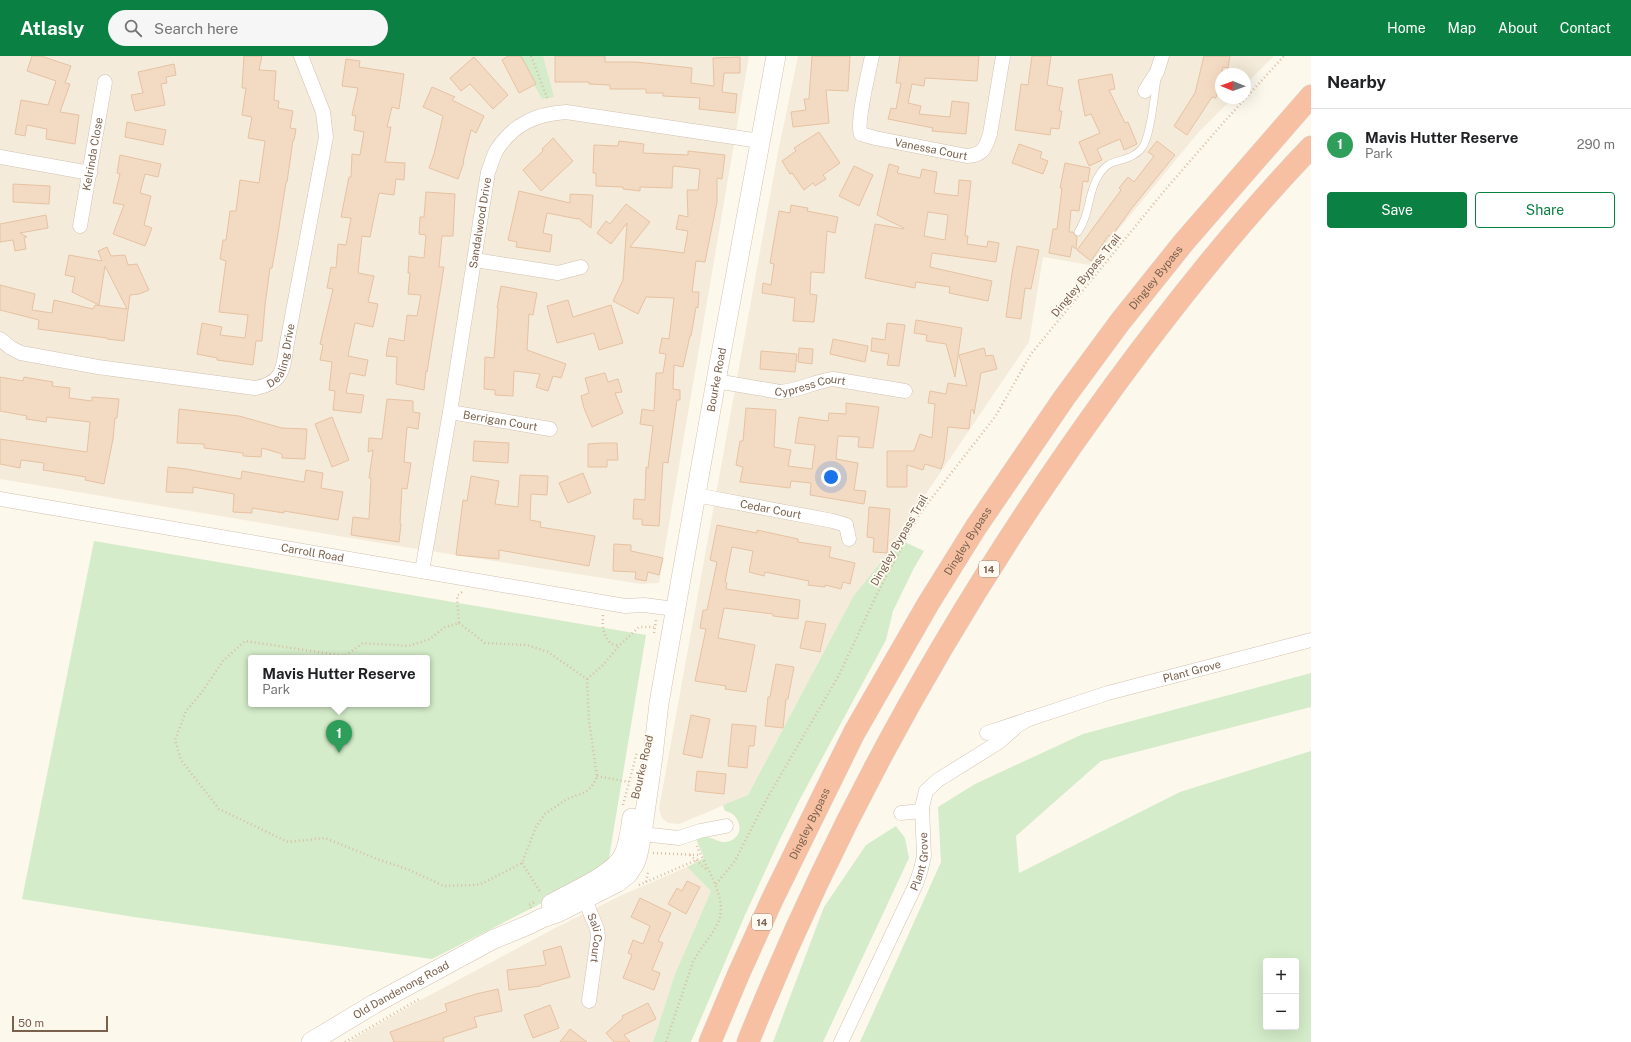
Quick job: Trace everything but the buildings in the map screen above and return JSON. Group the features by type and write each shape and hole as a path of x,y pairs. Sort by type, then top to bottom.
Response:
{"highway":[{"name":"Dingley Bypass","path":"710,1042 772,900 854,733 928,604 976,527 1064,398 1120,322 1184,242 1311,96"},
{"name":"14","path":"748,1042 796,928 836,843 913,697 981,581 1040,489 1137,355 1259,204 1311,147"}],"main road":[{"name":"Bourke Road","path":"636,833 642,762 659,703 668,616 696,496 776,56"},
{"name":"Old Dandenong Road","path":"311,1042 374,1004 492,940 582,894 605,874 620,872 625,853 636,833"}],"street":[{"name":"Dealing Drive","path":"0,339 11,348 21,353 98,367 255,388 266,386 277,379 285,362 288,335 326,137 323,112 301,56"},
{"name":"Vanessa Court","path":"872,56 861,118 861,134 967,156 977,155 983,150 990,134 1002,56"},
{"path":"1145,91 1161,60"},
{"name":"Kelrinda Close","path":"80,226 106,82"},
{"name":"Sandalwood Drive","path":"422,571 450,412 488,172 496,152 512,132 532,118 551,113 566,112 760,142"},
{"path":"0,157 90,173"},
{"path":"475,260 558,273 582,267"},
{"name":"Cypress Court","path":"716,381 780,392 790,392 822,380 833,379 905,391"},
{"name":"Berrigan Court","path":"450,412 550,430"},
{"name":"Cedar Court","path":"696,496 833,521 849,527"},
{"name":"Carroll Road","path":"0,499 605,602 625,606 638,612 668,616"},
{"name":"Plant Grove","path":"987,733 1108,692 1311,640"},
{"name":"Plant Grove","path":"841,1042 919,875 924,852 922,811 924,797 931,785 954,769 999,742 1017,726 1028,719"},
{"path":"901,813 922,811"},
{"path":"636,833 679,838 700,831 726,826"},
{"name":"Sali Court","path":"582,894 597,929 598,937 589,1001"}],"lane":[{"path":"1078,232 1085,221 1092,188 1100,172 1113,162 1135,154 1144,144 1149,129 1161,60"}],"path":[{"path":"532,56 548,100"},
{"name":"Dingley Bypass Trail","path":"716,884 735,861 765,802 839,675 877,594 916,520 995,417 1031,354 1165,190 1284,56"},
{"path":"459,623 458,596 472,579"},
{"path":"605,602 603,630 610,643 619,646"},
{"path":"587,679 602,666 619,646 640,627 654,627 668,616"},
{"path":"459,623 485,643 527,645 548,652 587,679"},
{"path":"346,655 363,643 410,646 430,639 445,627 459,623"},
{"path":"654,627 654,634"},
{"path":"338,655 245,642 223,661 202,692 186,710 175,740 181,760 219,809 288,842 325,838 377,859 407,869 444,886 476,885 483,883 522,863 536,827 543,817 568,800 586,792 592,786 597,776 589,726 587,679"},
{"path":"622,811 638,747"},
{"path":"597,776 629,782"},
{"path":"666,1042 693,962 697,953 718,922 721,908 716,884 701,857 694,840"},
{"path":"653,853 701,857"},
{"path":"689,855 709,872"},
{"path":"646,882 701,857"},
{"path":"522,863 544,897"},
{"path":"532,909 529,905 539,899"},
{"path":"345,1042 422,998"}],"shaded area":[{"path":"0,56 749,56 659,583 641,584 398,546 0,479"},
{"path":"798,56 1274,56 1251,79 1251,68 1215,68 1215,104 1227,104 1198,133 1089,265 1043,257 1029,342 896,538 887,555 854,595 748,795 679,824 668,823 662,818 659,809 778,152"},
{"path":"687,867 711,891 675,974 653,1042 348,1042 419,1001 555,928 622,895"}],"green space":[{"path":"519,56 543,56 554,97 542,99"},
{"path":"896,538 924,551 893,611 886,640 780,839 745,915 691,1042 653,1042 675,974 711,891 687,867 704,858 696,839 705,837 726,842 735,838 738,834 739,824 737,820 730,813 725,811 723,805 748,795 854,595 887,555"},
{"path":"94,541 646,635 607,870 432,959 134,917 22,899"},
{"path":"1311,673 1311,707 1101,761 1016,836 1019,873 1180,792 1311,751 1311,1042 860,1042 941,862 938,807 975,784 1083,734"},
{"path":"896,826 905,838 909,858 823,1042 773,1042 824,907 866,845"}],"place":[{"name":"Mavis Hutter Reserve","path":"339,753"}]}
